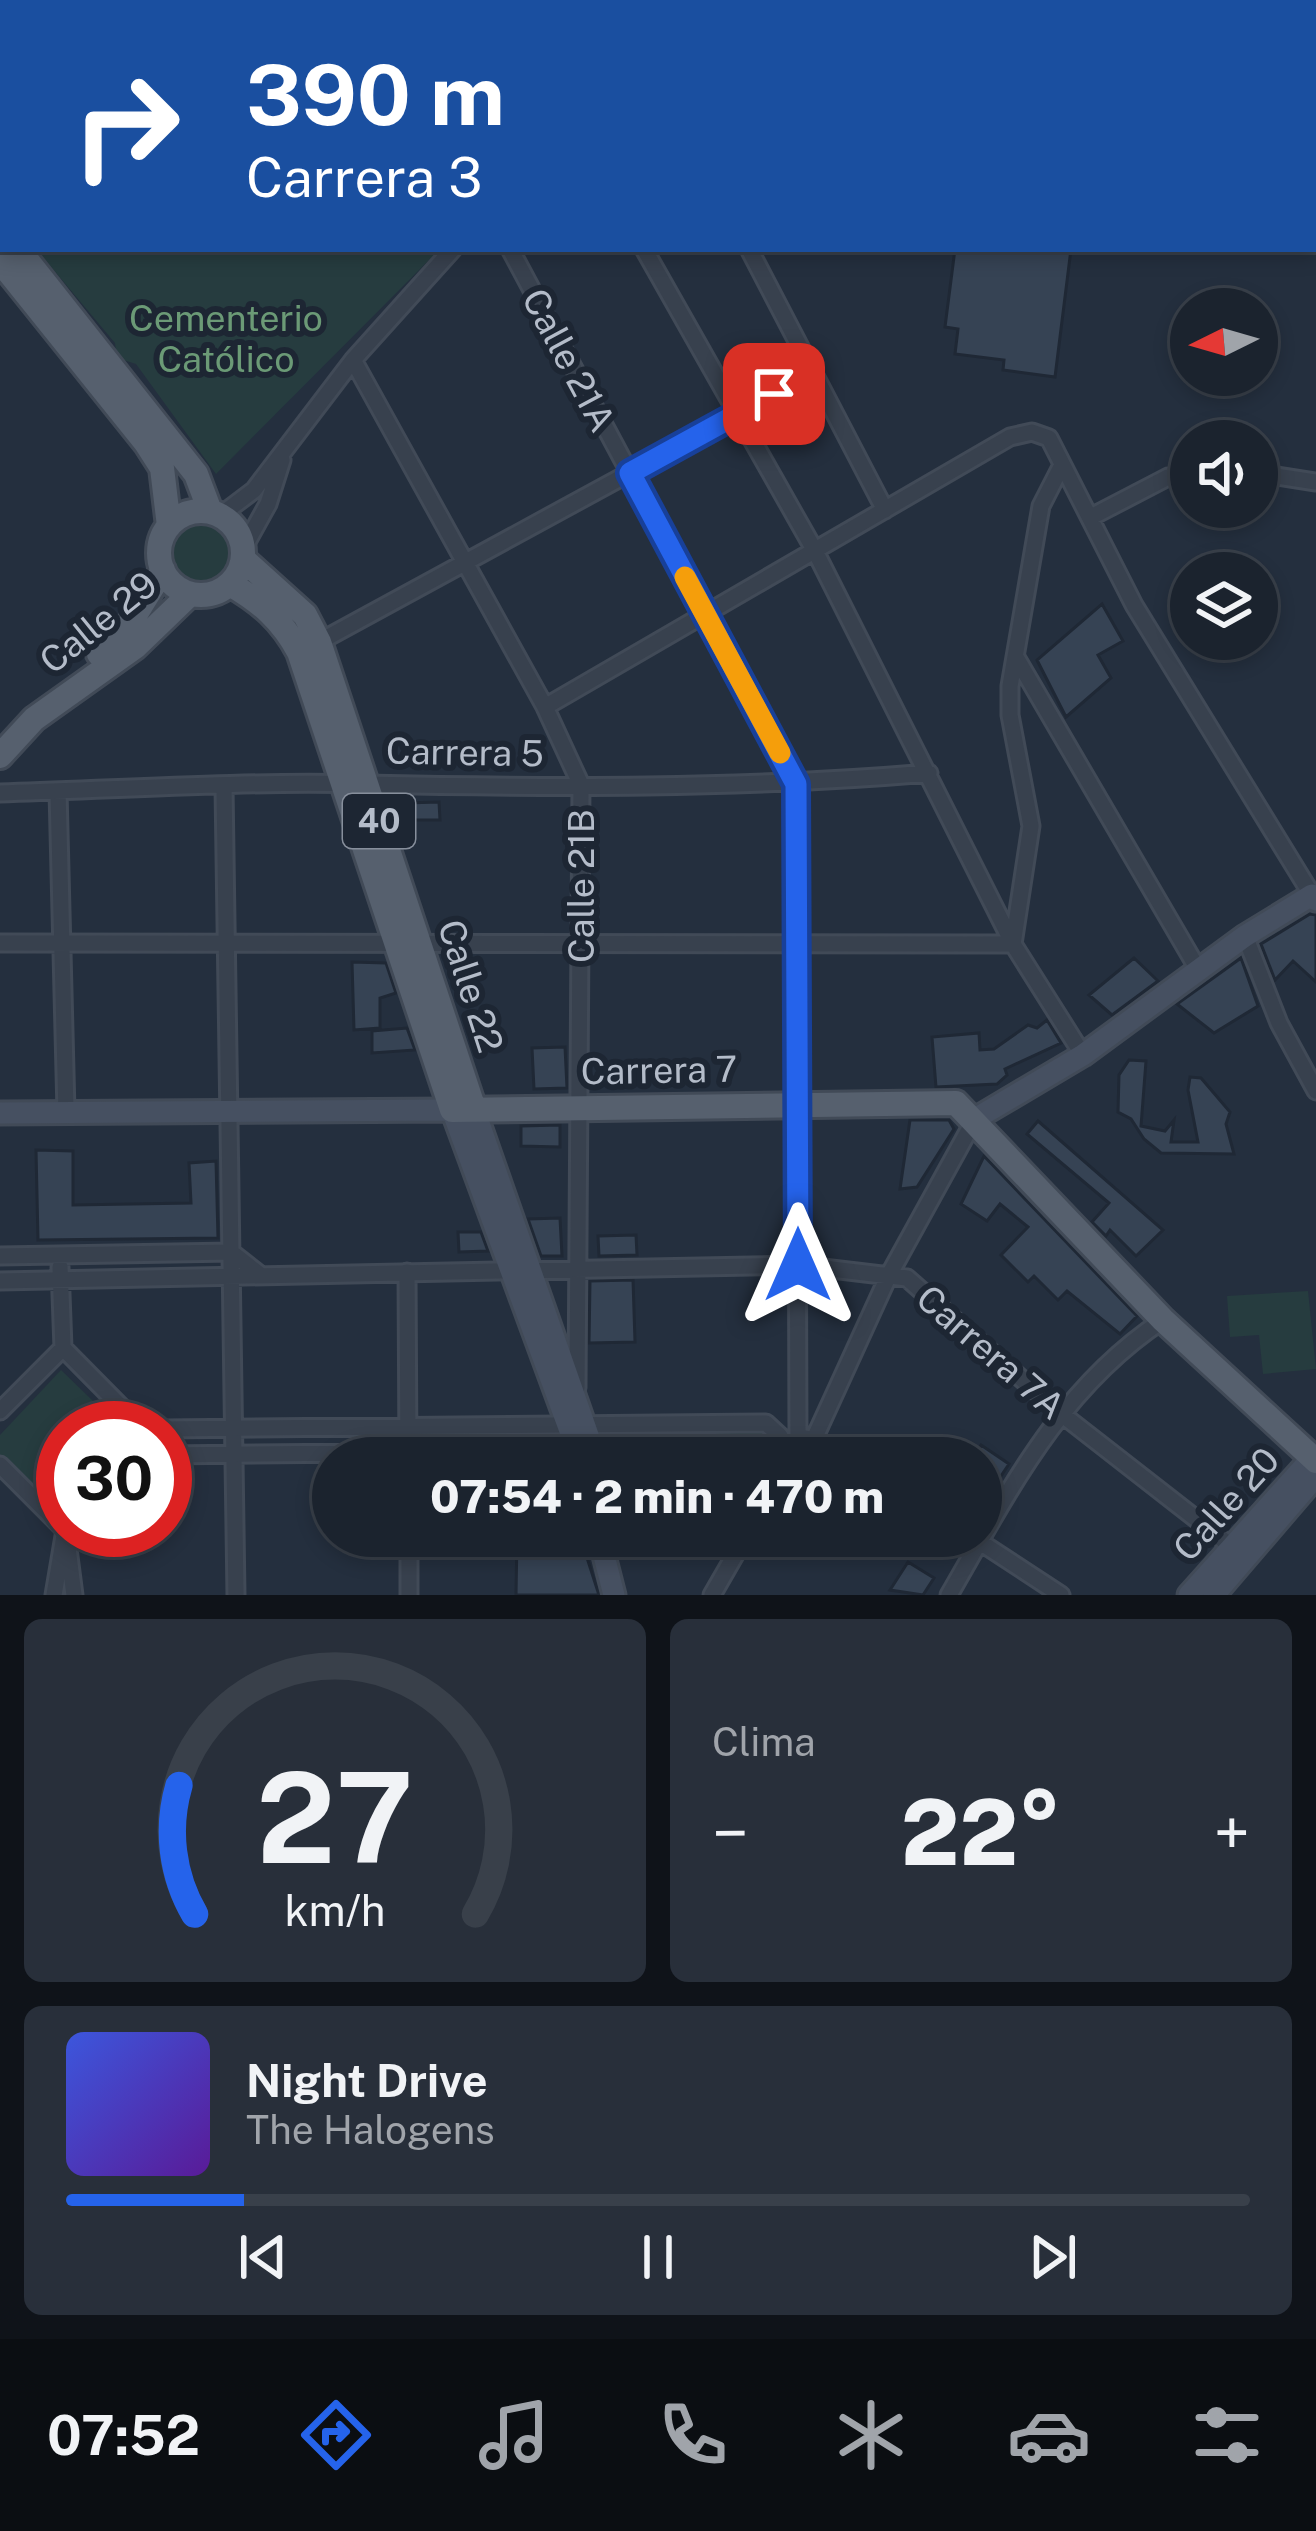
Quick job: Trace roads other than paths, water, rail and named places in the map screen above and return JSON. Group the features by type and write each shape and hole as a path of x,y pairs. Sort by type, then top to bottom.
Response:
{"main road":[{"name":"40","path":"20,252 196,474 215,513 236,529 243,554"},
{"path":"0,261 162,468 169,526 160,547 163,570 190,593 205,595 230,584 243,554"},
{"path":"169,526 187,513 215,513"},
{"name":"Calle 22","path":"243,554 305,615 320,642 355,784 407,944 582,1437"},
{"name":"Calle 29","path":"0,735 27,706 121,638 163,570"},
{"name":"Calle 22","path":"230,584 260,601 286,628 355,784"},
{"name":"Calle 29","path":"0,756 34,719 135,647 190,593"},
{"path":"975,1119 1082,1054 1245,936 1314,898"},
{"name":"Carrera 7","path":"0,1113 956,1103 1162,1320 1315,1465"},
{"name":"Calle 22","path":"522,1270 577,1397 578,1425"},
{"name":"Calle 20","path":"1189,1595 1239,1552 1315,1465"},
{"name":"Calle 20","path":"1214,1595 1239,1552"},
{"path":"604,1557 614,1595"},
{"path":"619,1557 628,1595"}],"street":[{"path":"215,513 254,490 353,360 450,252"},
{"name":"Calle 21A","path":"512,252 796,784 798,1265 806,1437"},
{"path":"646,252 815,550 1013,944 1082,1054"},
{"path":"751,252 885,510"},
{"name":"Calle 21B","path":"353,360 545,707 581,785 577,1397"},
{"path":"320,642 813,373"},
{"path":"545,707 1010,437 1032,432 1049,438 1134,605 1314,898"},
{"path":"243,554 268,504 285,452"},
{"path":"1013,944 1031,826 1010,715 1041,506 1062,465"},
{"path":"1278,476 1316,482"},
{"path":"1091,517 1170,477"},
{"path":"1017,659 1198,969"},
{"name":"Carrera 5","path":"0,793 355,784 451,789 796,784 929,773"},
{"path":"224,787 236,1595"},
{"path":"58,791 66,1112"},
{"path":"1245,936 1279,1023 1316,1091"},
{"path":"0,944 1013,944"},
{"path":"807,1437 975,1119"},
{"path":"0,1256 231,1252 259,1274"},
{"path":"59,1255 63,1348 115,1401"},
{"name":"Carrera 7A","path":"0,1281 798,1265 907,1278 1059,1412 1239,1552"},
{"path":"407,1272 408,1437"},
{"path":"1002,1498 1059,1412 1130,1341 1162,1320"},
{"path":"0,1411 63,1348"},
{"path":"192,1428 766,1423 780,1436 793,1437"},
{"path":"192,1454 312,1455"},
{"path":"0,1465 36,1502"},
{"path":"54,1595 60,1557"},
{"path":"73,1557 74,1595"},
{"path":"409,1557 410,1595"},
{"path":"712,1595 734,1557"},
{"path":"949,1595 967,1557"},
{"path":"1002,1557 1060,1595"}],"park label":[{"name":"Cementerio Católico","path":"226,338"}]}
